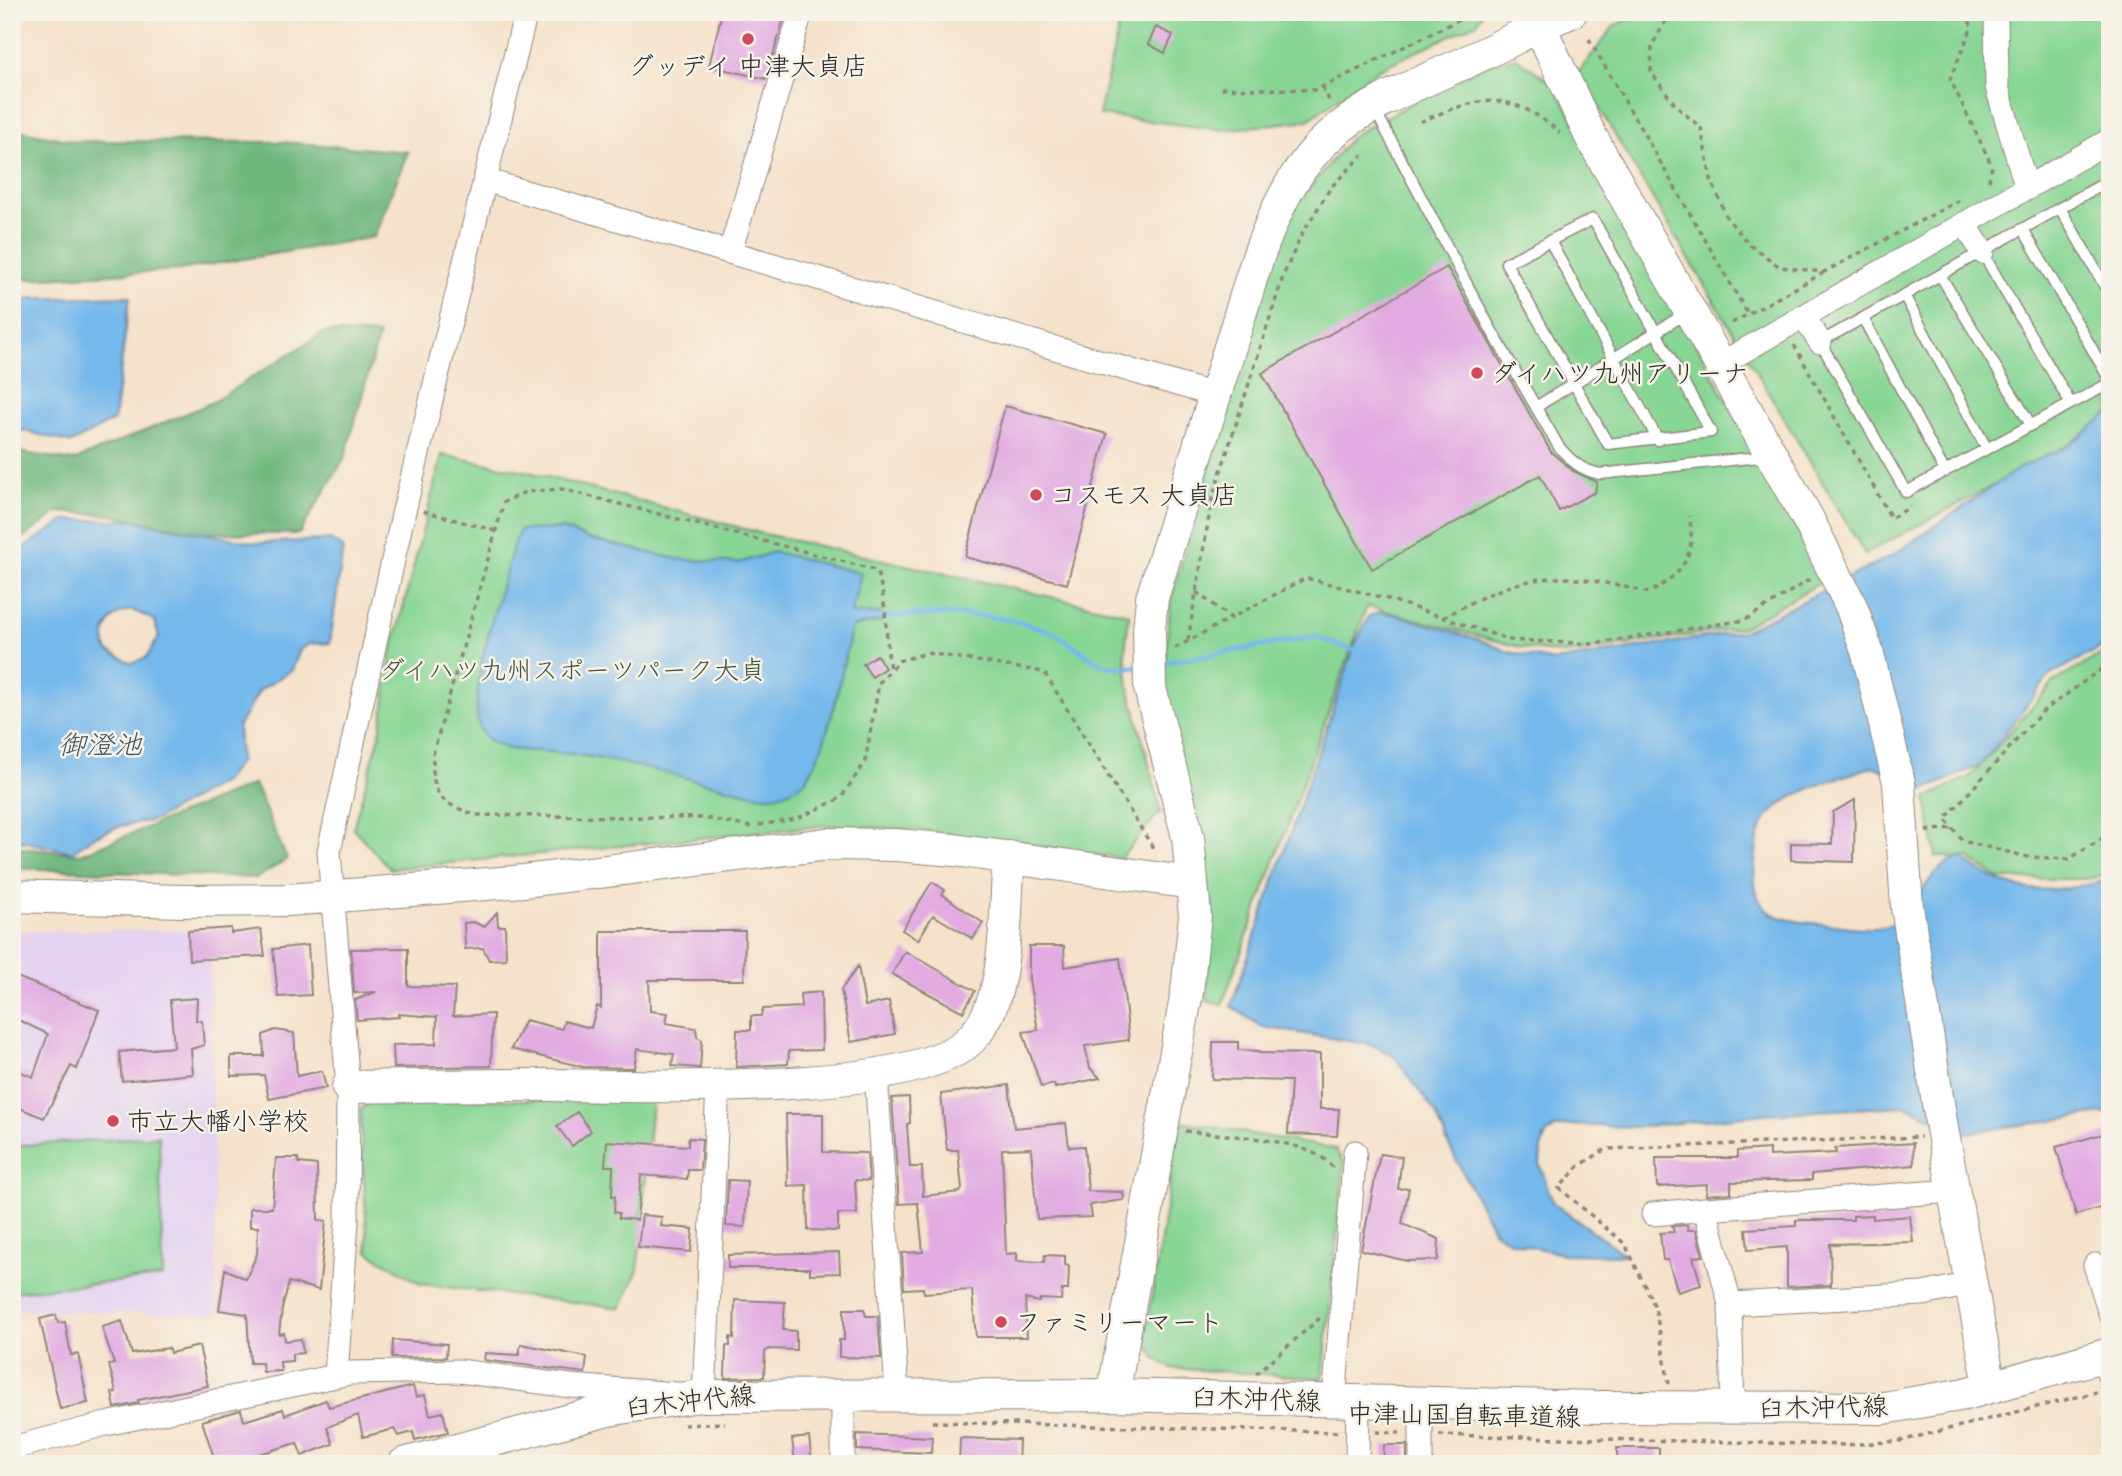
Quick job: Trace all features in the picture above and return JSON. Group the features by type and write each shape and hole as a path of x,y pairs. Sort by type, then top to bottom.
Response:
{"street":[{"path":"335,1375 347,1222 348,1087 329,851 400,528 526,12"},
{"path":"730,252 801,12"},
{"path":"1113,1395 1189,980 1195,916 1188,837 1150,688 1149,630 1152,598 1162,557 1274,213 1292,181 1331,132 1371,104 1498,47 1537,19 1571,12"},
{"path":"1996,12 1997,87 2027,189"},
{"path":"1537,19 1590,135 1833,570 1868,654 1899,783 1907,907 1942,1128 1990,1387"},
{"path":"1719,365 2110,140"},
{"path":"485,180 1214,395"},
{"path":"1965,223 1982,252"},
{"path":"1803,316 1820,342"},
{"path":"12,896 182,901 288,900 331,894 524,881 828,844 896,845 1009,857 1192,883"},
{"path":"348,1087 718,1085 817,1081 876,1073 954,1054 972,1039 984,1022 1000,968 1009,857"},
{"path":"876,1073 897,1393"},
{"path":"12,1448 95,1426 335,1375 389,1370 459,1371 570,1386 704,1396 718,1085"},
{"path":"1355,1152 1350,1411 1357,1464"},
{"path":"1653,1214 1954,1191"},
{"path":"1705,1209 1730,1304 1733,1408"},
{"path":"2095,1265 2110,1313"},
{"path":"1730,1304 1923,1294 1970,1284"},
{"name":"臼木沖代線","path":"404,1464 454,1457 608,1409 704,1396 843,1393 1113,1395 1350,1411 1421,1419 1733,1408 1884,1408 2107,1363"},
{"path":"843,1393 843,1464"},
{"path":"1421,1419 1422,1464"}],"lane":[{"path":"1371,104 1489,326 1570,460 1582,470 1600,474 1771,456"},
{"path":"2022,229 2110,382 1906,492 1820,342 1982,252 2022,229 2105,183 2110,201"},
{"path":"2060,208 2110,295"},
{"path":"1593,219 1654,332 1711,432 1608,444 1506,264 1593,219"},
{"path":"1550,241 1658,440"},
{"path":"1982,252 2071,404"},
{"path":"1940,275 2031,425"},
{"path":"1904,295 1987,449"},
{"path":"1536,407 1689,311"},
{"path":"1863,318 1945,472"}],"path":[{"path":"1221,88 1316,90 1475,12"},
{"path":"1671,12 1652,45 1651,72 1676,106 1701,128 1711,179 1727,218 1750,245 1780,267 1824,272"},
{"path":"1965,12 1972,27 1951,79 1992,166 1990,184 1980,190"},
{"path":"1589,39 1748,314"},
{"path":"1322,87 1334,111"},
{"path":"1188,640 1212,499 1284,274 1302,234 1331,187 1363,155"},
{"path":"1732,323 1969,195"},
{"path":"1792,341 1891,518"},
{"path":"890,670 883,590 876,570 561,489 525,492 504,502 433,754 432,783 449,806 476,815 704,818 748,827 796,819 841,798 865,762 879,683 898,661 928,653 1044,672 1155,851"},
{"path":"418,509 496,531"},
{"path":"1443,618 1485,594 1543,577 1602,581 1650,593 1672,579 1691,553 1693,535 1689,516"},
{"path":"1171,650 1306,578 1388,599 1510,640 1592,644 1745,620 1833,570"},
{"path":"1196,592 1231,618"},
{"path":"2110,663 2042,712 1945,819 1963,841 2028,857 2069,859 2110,834"},
{"path":"1924,832 1952,828"},
{"path":"1173,1129 1304,1147 1326,1158 1337,1173"},
{"path":"1252,1377 1322,1316"},
{"name":"中津山国自転車道線","path":"926,1422 1350,1411 1421,1419 1847,1445 1900,1441 2110,1390"},
{"path":"681,1426 732,1423"}],"shaded area":[{"name":"市立大幡小学校","path":"209,930 217,1315 12,1310 12,931"}],"green space":[{"path":"1122,12 1483,12 1477,23 1377,70 1308,120 1224,130 1099,115"},
{"path":"1642,12 2110,12 2110,423 1865,554 1578,73 1614,26"},
{"name":"ダイハツ九州アリーナ","path":"1516,58 1554,84 1825,580 1743,627 1565,654 1520,647 1367,606 1222,1005 1206,1001 1212,907 1163,681 1171,599 1248,332 1295,205 1353,135 1482,66"},
{"path":"12,129 73,141 283,142 408,152 374,237 179,270 12,280"},
{"path":"325,332 379,335 345,457 299,534 201,533 111,515 58,512 12,546 12,451 73,461 211,403"},
{"name":"ダイハツ九州スポーツパーク大貞","path":"442,455 525,471 764,534 1129,614 1125,652 1129,687 1161,811 1121,858 922,830 830,825 390,869 353,828 380,735 391,655"},
{"path":"2110,649 2110,873 2088,879 1999,879 1969,858 1936,857 1926,798 1971,776 2054,682"},
{"path":"254,784 287,859 257,878 12,868 12,847 81,854"},
{"path":"372,1100 652,1100 638,1270 621,1308 421,1284 368,1252 360,1110"},
{"path":"1180,1121 1335,1149 1344,1163 1323,1378 1171,1368 1155,1358 1145,1339"},
{"path":"159,1136 163,1277 12,1292 12,1146"}],"water":[{"path":"130,296 114,420 72,443 12,428 12,299"},
{"path":"2110,412 2110,643 2050,675 1980,765 1925,790 1873,766 1807,790 1782,803 1767,817 1761,829 1755,861 1755,879 1762,904 1769,912 1779,917 1869,928 1890,925 1901,917 1936,873 1962,857 1997,880 2032,889 2069,888 2110,880 2110,1112 1965,1133 1906,1106 1762,1114 1640,1127 1568,1125 1555,1128 1546,1134 1540,1165 1553,1203 1625,1255 1561,1254 1510,1241 1494,1231 1449,1146 1436,1114 1394,1056 1373,1045 1262,1027 1231,1006 1356,642 1369,616 1380,612 1393,614 1480,640 1509,652 1555,661 1744,631 1893,555 2021,467 2067,447"},
{"name":"御澄池","path":"66,520 131,520 256,543 330,540 343,548 330,643 309,644 300,650 292,670 260,690 238,727 240,761 225,781 155,820 120,826 93,837 72,852 12,839 12,555","holes":["132,610 154,620 159,637 146,658 131,663 108,651 106,630 118,615"]},
{"path":"562,529 593,540 677,559 738,563 774,552 861,573 851,614 881,613 882,621 852,627 823,745 807,778 799,786 787,792 764,796 592,757 512,749 497,745 485,737 477,715 477,694 494,611 514,544 520,530"}],"building":[{"name":"グッデイ 中津大貞店","path":"722,12 786,12 766,79 709,66"},
{"path":"1156,27 1173,35 1165,53 1148,44"},
{"path":"1447,267 1551,452 1573,471 1597,482 1595,492 1559,511 1540,475 1372,569 1262,373"},
{"name":"コスモス 大貞店","path":"1005,406 1107,434 1067,584 965,557"},
{"path":"877,655 885,668 872,677 863,664"},
{"path":"1855,800 1854,862 1791,860 1791,843 1832,844 1833,812"},
{"path":"932,882 945,890 942,894 983,923 973,939 933,915 918,940 902,930"},
{"path":"497,912 498,926 505,926 506,959 489,960 483,948 465,949 464,923 474,922 484,927"},
{"path":"231,928 231,933 261,929 265,956 189,960 188,931"},
{"path":"601,931 745,931 744,980 649,980 650,1011 668,1013 666,1023 696,1028 697,1037 702,1040 700,1068 672,1066 674,1054 637,1049 634,1068 583,1067 511,1049 525,1020 562,1029 564,1021 591,1028 597,1006 601,1008"},
{"path":"308,945 311,995 278,997 273,949"},
{"path":"1029,946 1064,946 1065,967 1120,958 1129,1040 1085,1046 1090,1068 1100,1078 1055,1088 1054,1084 1041,1087 1023,1032 1038,1030 1029,980"},
{"path":"408,948 408,986 455,987 453,1016 493,1014 491,1066 394,1068 393,1045 436,1044 437,1017 398,1014 399,1017 357,1020 355,1000 376,992 354,993 351,949"},
{"path":"905,951 975,991 963,1012 892,974"},
{"path":"858,966 865,1006 889,1001 895,1034 851,1042 841,990"},
{"path":"12,975 99,1010 77,1069 71,1066 44,1118 12,1105 12,1068 33,1077 48,1034 12,1017"},
{"path":"821,992 822,1050 789,1051 788,1064 736,1067 737,1030 751,1030 751,1016 761,1016 763,1009 801,1007 800,994"},
{"path":"197,998 196,1020 202,1021 204,1045 191,1049 193,1074 122,1081 119,1052 174,1047 170,1000"},
{"path":"275,1030 294,1033 297,1076 322,1071 326,1088 269,1099 264,1075 231,1076 231,1056 264,1056 263,1035"},
{"path":"1213,1042 1238,1042 1238,1050 1259,1053 1320,1054 1320,1109 1339,1109 1337,1136 1288,1134 1291,1081 1212,1079"},
{"path":"1009,1085 1014,1128 1066,1123 1069,1147 1084,1146 1088,1191 1123,1192 1124,1200 1090,1205 1092,1217 1037,1219 1031,1148 1002,1149 1006,1254 1017,1253 1017,1261 1044,1262 1045,1255 1065,1256 1065,1265 1069,1266 1068,1290 1062,1290 1061,1300 1040,1299 1040,1302 1025,1299 1027,1337 976,1337 972,1290 924,1293 923,1288 904,1289 902,1253 923,1252 918,1203 899,1204 892,1098 909,1097 910,1123 907,1124 910,1167 922,1167 923,1196 960,1192 962,1189 958,1150 947,1150 941,1094"},
{"path":"577,1112 591,1131 572,1146 557,1126"},
{"path":"786,1114 823,1114 823,1152 867,1153 869,1181 855,1180 857,1214 838,1214 838,1231 808,1230 807,1185 788,1186"},
{"path":"2110,1132 2110,1205 2076,1215 2056,1147"},
{"path":"688,1138 702,1139 700,1170 688,1170 687,1179 641,1175 637,1220 619,1218 619,1213 614,1212 615,1196 612,1196 613,1166 605,1166 607,1141 688,1146"},
{"path":"1913,1143 1914,1165 1812,1174 1812,1180 1731,1182 1731,1193 1706,1195 1707,1184 1657,1187 1656,1158 1737,1158 1737,1151 1769,1149 1769,1156 1836,1153 1835,1148"},
{"path":"1380,1154 1402,1157 1398,1189 1409,1188 1402,1224 1439,1239 1438,1260 1407,1261 1361,1250"},
{"path":"276,1158 298,1158 299,1163 317,1165 318,1220 326,1221 319,1290 289,1282 282,1309 279,1334 284,1333 285,1341 301,1339 303,1353 292,1354 292,1361 280,1362 281,1371 263,1372 262,1363 250,1363 247,1314 219,1310 225,1269 246,1279 257,1254 258,1227 250,1227 250,1208 272,1208"},
{"path":"728,1180 747,1181 745,1227 726,1226"},
{"path":"642,1215 662,1217 661,1226 693,1229 691,1252 638,1247"},
{"path":"1873,1215 1873,1219 1910,1216 1913,1242 1830,1244 1831,1285 1787,1287 1787,1247 1748,1250 1746,1229 1796,1226 1796,1220 1853,1220 1853,1216"},
{"path":"1687,1225 1688,1230 1696,1230 1703,1256 1693,1257 1701,1285 1678,1292 1668,1260 1663,1260 1660,1233 1674,1232 1672,1226"},
{"path":"839,1252 840,1273 810,1274 810,1268 728,1268 728,1255"},
{"path":"735,1300 785,1302 783,1330 796,1331 796,1350 769,1349 765,1352 764,1377 725,1378 726,1346 730,1346 730,1337 734,1338"},
{"path":"844,1309 864,1309 866,1316 878,1316 881,1358 839,1357 839,1340 844,1340"},
{"path":"56,1315 58,1323 65,1322 71,1355 78,1354 88,1403 60,1409 40,1319"},
{"path":"122,1321 132,1354 169,1348 170,1353 199,1346 208,1386 138,1400 139,1403 115,1408 112,1393 116,1392 109,1365 114,1364 102,1327"},
{"path":"393,1340 447,1344 446,1357 392,1358"},
{"path":"521,1344 587,1357 585,1373 484,1360 485,1353 519,1355"},
{"path":"413,1386 416,1397 425,1395 430,1415 443,1412 448,1432 415,1440 413,1432 398,1436 394,1429 363,1437 358,1415 327,1427 333,1444 302,1456 297,1443 256,1455 259,1464 216,1464 202,1421 241,1410 244,1421 283,1409 285,1415 326,1400 329,1407"},
{"path":"857,1434 932,1437 931,1453 857,1450"},
{"path":"809,1437 812,1464 795,1464 792,1439"},
{"path":"960,1438 1019,1440 1018,1464 959,1464"},
{"path":"1384,1445 1407,1445 1407,1464 1383,1464"},
{"path":"1617,1448 1659,1448 1659,1464 1617,1464"}],"waterway":[{"path":"881,617 964,615 1005,619 1045,630 1099,663 1124,668 1141,666"},
{"path":"1161,663 1315,637 1353,650"}],"place":[{"name":"グッデイ 中津大貞店","path":"748,39"},
{"name":"ダイハツ九州アリーナ","path":"1477,373"},
{"name":"コスモス 大貞店","path":"1036,495"},
{"name":"市立大幡小学校","path":"113,1121"},
{"name":"ファミリーマート","path":"1001,1322"}]}
